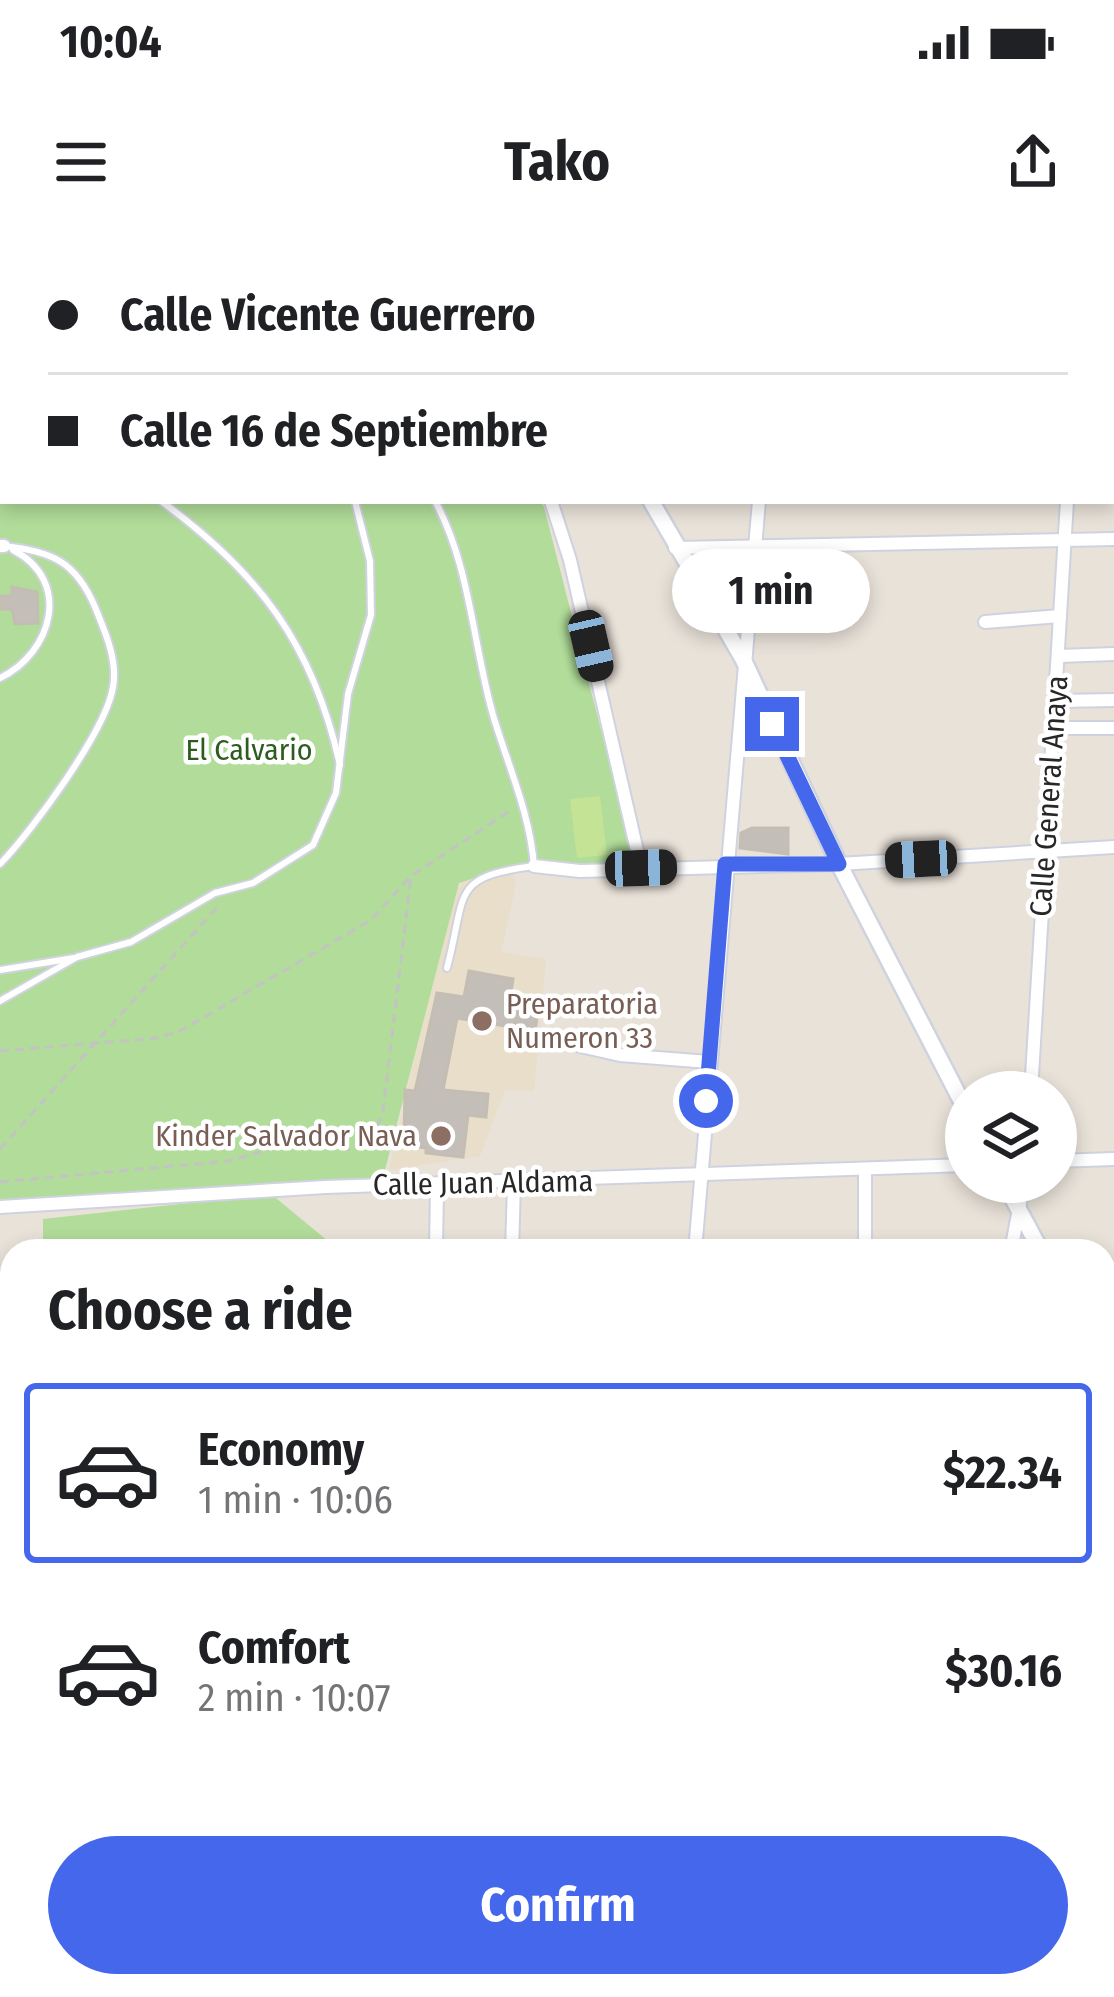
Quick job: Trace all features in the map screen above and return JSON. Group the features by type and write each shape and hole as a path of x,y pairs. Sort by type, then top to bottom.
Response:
{"street":[{"path":"552,504 570,560 641,868"},
{"path":"653,504 743,658 839,864 946,1071"},
{"path":"696,1239 759,504"},
{"name":"Calle General Anaya","path":"1031,1071 1067,504"},
{"path":"675,548 1114,539"},
{"path":"986,622 1060,616"},
{"path":"1059,656 1114,654"},
{"path":"1057,701 1114,700"},
{"path":"1055,728 1114,728"},
{"path":"534,866 839,864 1114,847"},
{"path":"580,1046 620,1055 709,1063"},
{"path":"1077,1160 1114,1159"},
{"name":"Calle Juan Aldama","path":"0,1207 307,1188 945,1167"},
{"path":"865,1170 865,1239"},
{"path":"512,1239 514,1184"},
{"path":"436,1186 436,1239"},
{"path":"1016,1203 1035,1239"},
{"path":"1014,1239 1021,1203"}],"lane":[{"path":"165,504 243,568 278,608 341,768"},
{"path":"0,970 77,958 131,942 234,887 253,883 313,845 326,823 341,768 348,694 365,640 373,587 356,504"},
{"path":"437,504 451,530 494,717 522,802 534,866 484,873 470,883 447,968"},
{"path":"0,679 23,667 38,649 52,608 44,575 2,546"},
{"path":"0,864 42,817 113,689 109,640 77,572 56,556 2,546"},
{"path":"0,1001 77,958"}],"path":[{"path":"0,1052 159,1039 182,1030 370,920 411,877 522,802"},
{"path":"0,1183 228,1161 296,1142 350,1149 364,1143 383,1111 411,877"},
{"path":"0,1149 234,887"}],"shaded area":[{"name":"Preparatoria Numeron 33","path":"511,866 516,885 501,952 546,959 534,1091 505,1090 480,1156 389,1170 452,894 472,872"}],"green space":[{"name":"El Calvario","path":"0,504 542,504 635,863 508,867 459,883 383,1178 0,1214"},
{"path":"600,796 607,855 577,858 570,799"},
{"path":"271,1194 325,1239 43,1239 43,1219"}],"building":[{"path":"12,587 37,592 38,623 15,624 12,609 0,609 0,596 12,596"},
{"path":"752,828 788,828 788,854 740,848 741,833"},
{"path":"469,971 513,979 509,1005 538,1010 535,1031 457,1018 443,1090 488,1094 486,1117 468,1115 463,1157 426,1153 426,1148 404,1145 405,1090 415,1091 437,993 464,997"}],"place":[{"name":"Preparatoria Numeron 33","path":"482,1021"},
{"name":"Kinder Salvador Nava","path":"441,1136"}],"route":[{"path":"706,1101 725,864 839,864 772,724"}]}
